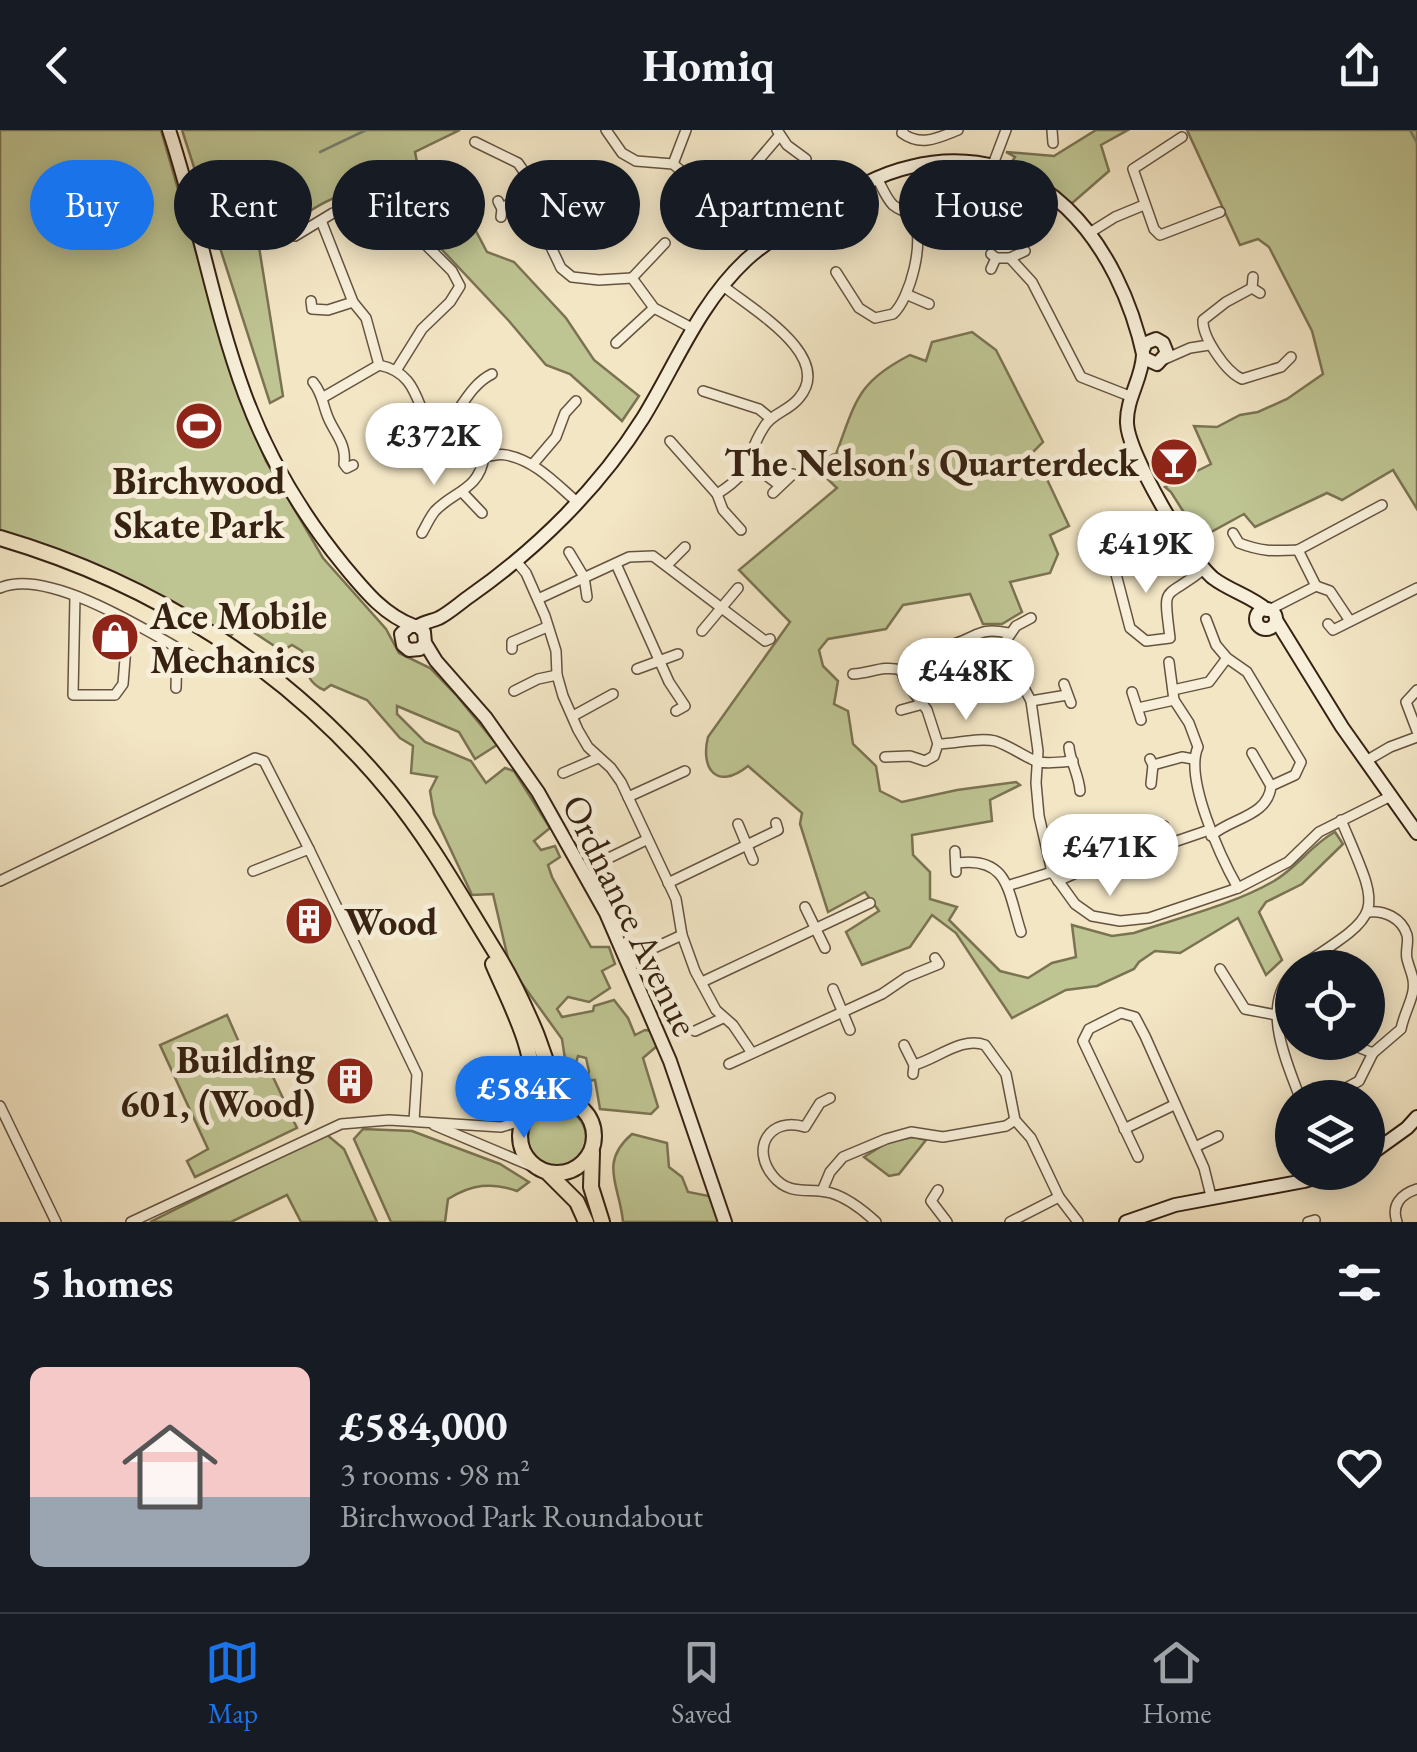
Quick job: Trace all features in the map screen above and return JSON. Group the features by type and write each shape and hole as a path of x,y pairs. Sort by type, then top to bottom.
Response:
{"main road":[{"path":"0,538 80,564 157,600 222,638 283,684 348,744 432,850 518,995 554,1084 584,1110 594,1127 590,1186 602,1222"},
{"path":"475,922 529,1054 534,1084 520,1134 521,1145 532,1164 577,1202 586,1222"},
{"path":"528,1112 537,1104 556,1098 576,1104"},
{"path":"544,1171 570,1171 588,1157 593,1146"}],"street":[{"name":"Ordnance Avenue","path":"169,130 229,346 261,434 320,536 486,718 538,792 582,866 628,960 670,1061 725,1222"},
{"path":"606,130 622,153 636,161 660,165"},
{"path":"675,160 686,130"},
{"path":"903,130 914,141 928,141 958,130"},
{"path":"995,160 1006,130"},
{"path":"1052,130 1054,143"},
{"path":"756,160 778,133 806,159"},
{"path":"1120,174 1185,137"},
{"path":"475,142 512,160"},
{"path":"1132,169 1144,205 1160,235 1220,212"},
{"path":"879,181 899,209"},
{"path":"1058,200 1091,232 1104,253 1150,363 1209,345"},
{"path":"500,209 505,205"},
{"path":"1091,232 1144,205"},
{"path":"312,228 332,214"},
{"path":"322,223 353,302 366,318 379,365"},
{"path":"397,369 422,329 457,294 458,281 431,250"},
{"path":"552,250 561,268 572,276 599,280 632,278 660,250"},
{"path":"416,644 438,618 516,561 577,502 624,446 692,328 722,285 760,250"},
{"path":"843,275 860,308 875,318 894,314 908,295 915,250"},
{"path":"992,269 994,256 1010,258 1025,250"},
{"path":"430,266 440,258"},
{"path":"1010,258 1032,282 1081,377 1132,397"},
{"path":"632,278 654,308 692,328"},
{"path":"717,494 741,476 770,418 800,398 808,384 808,362 799,348 722,285"},
{"path":"1255,286 1203,320 1209,345 1242,379 1281,367 1291,355"},
{"path":"908,295 929,304"},
{"path":"311,301 312,309 318,311 353,302"},
{"path":"616,343 654,308"},
{"path":"1136,324 1167,350 1162,361 1139,383"},
{"path":"1190,348 1149,341 1127,420 1130,440 1162,506 1204,569 1215,580 1240,592 1292,646 1417,833"},
{"path":"322,398 379,365 397,369 408,380 437,436 458,451 484,457 506,454 533,464 577,502"},
{"path":"437,436 455,418 471,390 494,372"},
{"path":"314,382 327,416 341,437 344,464 347,468 353,465"},
{"path":"703,391 759,408 770,418"},
{"path":"714,410 718,398"},
{"path":"533,464 556,437 565,413 576,401"},
{"path":"670,442 717,494 723,510 741,530"},
{"path":"423,534 434,513 463,493 482,469 484,457"},
{"path":"750,463 776,489 793,474"},
{"path":"463,493 482,513"},
{"path":"1233,533 1239,543 1279,554 1298,550 1382,505"},
{"path":"1350,508 1354,518"},
{"path":"668,564 685,547"},
{"path":"1298,550 1316,586"},
{"path":"569,552 584,577 587,597"},
{"path":"538,599 640,554 653,556 765,640 770,639"},
{"path":"516,561 538,599 556,651 556,675 573,716 588,747 611,768 628,796 676,900 682,935 702,982 752,1053"},
{"path":"616,564 684,706 676,711"},
{"path":"1116,574 1130,628 1146,641 1170,640 1164,611 1169,594 1204,569"},
{"path":"0,588 36,582 74,596 212,668"},
{"path":"1268,617 1316,586 1330,590 1350,620"},
{"path":"702,631 738,588"},
{"path":"1328,624 1334,630 1417,588"},
{"path":"74,596 73,695 115,695 123,684 128,621"},
{"name":"Ordnance Avenue","path":"381,607 416,626"},
{"path":"416,644 403,631 438,618"},
{"path":"1031,618 1008,633 1004,642 1031,701 1039,816 1055,877 1074,904 1092,916 1120,921 1148,918 1238,888 1271,874 1319,832 1391,796"},
{"path":"1206,619 1228,658 1248,672 1301,762 1295,775 1271,786"},
{"path":"416,626 424,632 416,644"},
{"path":"1210,632 1224,626"},
{"path":"512,650 512,642 546,627"},
{"path":"884,755 925,760 934,756 938,744 923,704 902,670 913,650 956,644 978,631 1008,633"},
{"path":"176,688 177,648"},
{"path":"638,668 678,654"},
{"path":"1138,708 1209,682 1228,658"},
{"path":"1169,662 1174,695 1198,747 1193,759 1210,833 1238,888"},
{"path":"852,672 888,666 902,670"},
{"path":"514,691 556,675"},
{"path":"1366,760 1417,734 1406,702 1417,690"},
{"path":"1132,692 1142,720"},
{"path":"573,716 614,694"},
{"path":"1031,701 1067,694"},
{"path":"901,710 923,704"},
{"path":"938,744 992,740 1018,749 1037,762 1072,761"},
{"path":"1069,747 1080,791"},
{"path":"1164,826 1170,848 1258,810 1270,797 1271,786 1252,753"},
{"path":"562,773 598,758"},
{"path":"0,881 251,759 264,760 417,1074 414,1121"},
{"path":"1151,784 1151,762 1193,759"},
{"path":"628,796 687,771"},
{"path":"1325,950 1355,930 1368,912 1370,888 1341,820"},
{"path":"668,883 778,830 776,823"},
{"path":"738,824 753,860"},
{"path":"610,857 646,840"},
{"path":"253,871 309,849"},
{"path":"954,851 957,867 983,861 996,868 1007,886 1021,933"},
{"path":"1007,886 1055,877 1099,857 1111,880"},
{"path":"702,982 870,903"},
{"path":"805,907 825,948"},
{"path":"1368,912 1392,917 1404,929 1414,984 1402,1029 1385,1043"},
{"path":"628,960 682,935"},
{"path":"729,1064 939,964 934,958"},
{"path":"1220,969 1246,1009 1275,1015"},
{"path":"832,990 850,1030"},
{"path":"1138,1157 1083,1041 1089,1029 1122,1013 1131,1014 1138,1022 1204,1168 1211,1196"},
{"path":"695,1031 724,1018"},
{"path":"904,1045 914,1070 966,1042 985,1045 1006,1074 1015,1120 1031,1138 1059,1197 1078,1222"},
{"path":"830,1098 820,1103 805,1127 790,1122 782,1124 766,1139 762,1152 765,1165 784,1186 799,1192 822,1191 853,1203 871,1220"},
{"path":"1124,1129 1174,1105"},
{"path":"0,1106 56,1222"},
{"path":"132,1222 342,1124 369,1120 501,1127 528,1112"},
{"path":"1385,1142 1417,1117"},
{"path":"822,1191 830,1172 843,1157 886,1140 911,1132 943,1137 1006,1126 1015,1120"},
{"path":"432,1124 544,1171"},
{"path":"1195,1147 1218,1136"},
{"path":"1126,1222 1211,1196 1275,1186"},
{"path":"1397,1222 1395,1208 1401,1197 1417,1189"},
{"path":"938,1190 932,1201 947,1222"},
{"path":"1010,1222 1059,1197"}],"green space":[{"path":"0,130 161,130 174,175 174,250 195,250 233,381 266,461 323,558 386,629 399,653 430,668 497,745 475,759 459,732 397,706 397,714 425,742 471,761 486,783 505,768 514,771 550,828 534,841 541,850 555,846 560,857 548,865 552,877 591,947 609,947 615,964 602,971 610,988 589,1002 568,997 557,1009 562,1017 593,1011 594,1006 614,1000 635,1035 652,1031 657,1046 643,1058 658,1107 651,1114 600,1109 595,1080 587,1081 586,1058 578,1056 575,1066 565,1059 562,1039 510,967 493,894 472,895 434,814 430,791 437,777 411,773 413,746 400,738 367,700 331,685 324,690 318,687 307,674 302,651 292,645 282,651 241,624 229,638 0,533"},
{"path":"182,130 460,130 415,152 417,160 332,160 332,199 312,210 312,160 192,160"},
{"path":"1096,130 1128,130 1101,145 1109,171 1070,205 1058,198 1058,160 1013,160 1015,157 1006,152 1054,156"},
{"path":"1187,130 1417,130 1417,509 1393,470 1342,500 1327,493 1255,527 1244,514 1200,538 1165,487 1211,464 1194,426 1217,427 1240,415 1258,412 1287,399 1323,374 1312,331 1269,247 1258,239 1240,245"},
{"path":"485,248 514,262 566,318 594,360 639,396 622,421 570,374 546,365 442,250"},
{"path":"221,250 259,250 283,396 270,403"},
{"path":"972,332 996,350 1043,442 1028,457 1035,472 1045,475 1069,526 1050,535 1058,554 1050,573 1010,582 1022,612 1002,624 983,624 970,594 903,605 886,629 828,639 819,650 823,666 838,681 834,704 848,711 853,744 876,766 880,791 902,802 957,790 1016,782 1020,785 990,800 992,821 912,835 913,855 930,872 930,899 957,907 949,920 1000,971 1028,978 1052,963 1076,957 1072,925 1112,936 1206,910 1242,897 1283,875 1335,832 1343,844 1302,884 1266,902 1259,912 1277,950 1275,967 1266,975 1238,918 1180,953 1155,951 1134,969 1097,986 1066,990 1012,1018 956,933 932,915 910,947 862,965 846,932 879,911 865,892 828,912 800,824 802,813 748,766 728,777 713,773 709,767 708,737 790,622 739,570 837,488 817,469 823,457 836,454 861,395 879,374 910,355 926,361 932,342"},
{"path":"227,1015 249,1065 265,1060 297,1128 195,1177 187,1161 208,1149 160,1045"},
{"path":"557,1108 578,1116 586,1137 578,1158 557,1166 536,1158 528,1137 536,1116"},
{"path":"363,1129 412,1131 500,1164 529,1182 517,1191 482,1186 457,1194 448,1199 445,1222 391,1222 354,1139"},
{"path":"326,1134 344,1149 377,1222 301,1222 287,1195 231,1222 150,1222"},
{"path":"632,1134 667,1143 669,1167 682,1177 688,1192 709,1196 720,1222 623,1222 613,1165"},
{"path":"913,1137 926,1140 899,1174 889,1176 864,1157 888,1142"}],"waterway":[{"path":"320,152 366,130"},
{"path":"1410,130 1417,143"}],"place":[{"name":"Birchwood Skate Park","path":"199,426"},
{"name":"The Nelson's Quarterdeck","path":"1174,462"},
{"name":"Ace Mobile Mechanics","path":"115,637"},
{"name":"Wood","path":"309,921"},
{"name":"Building 601, (Wood)","path":"350,1081"}]}
